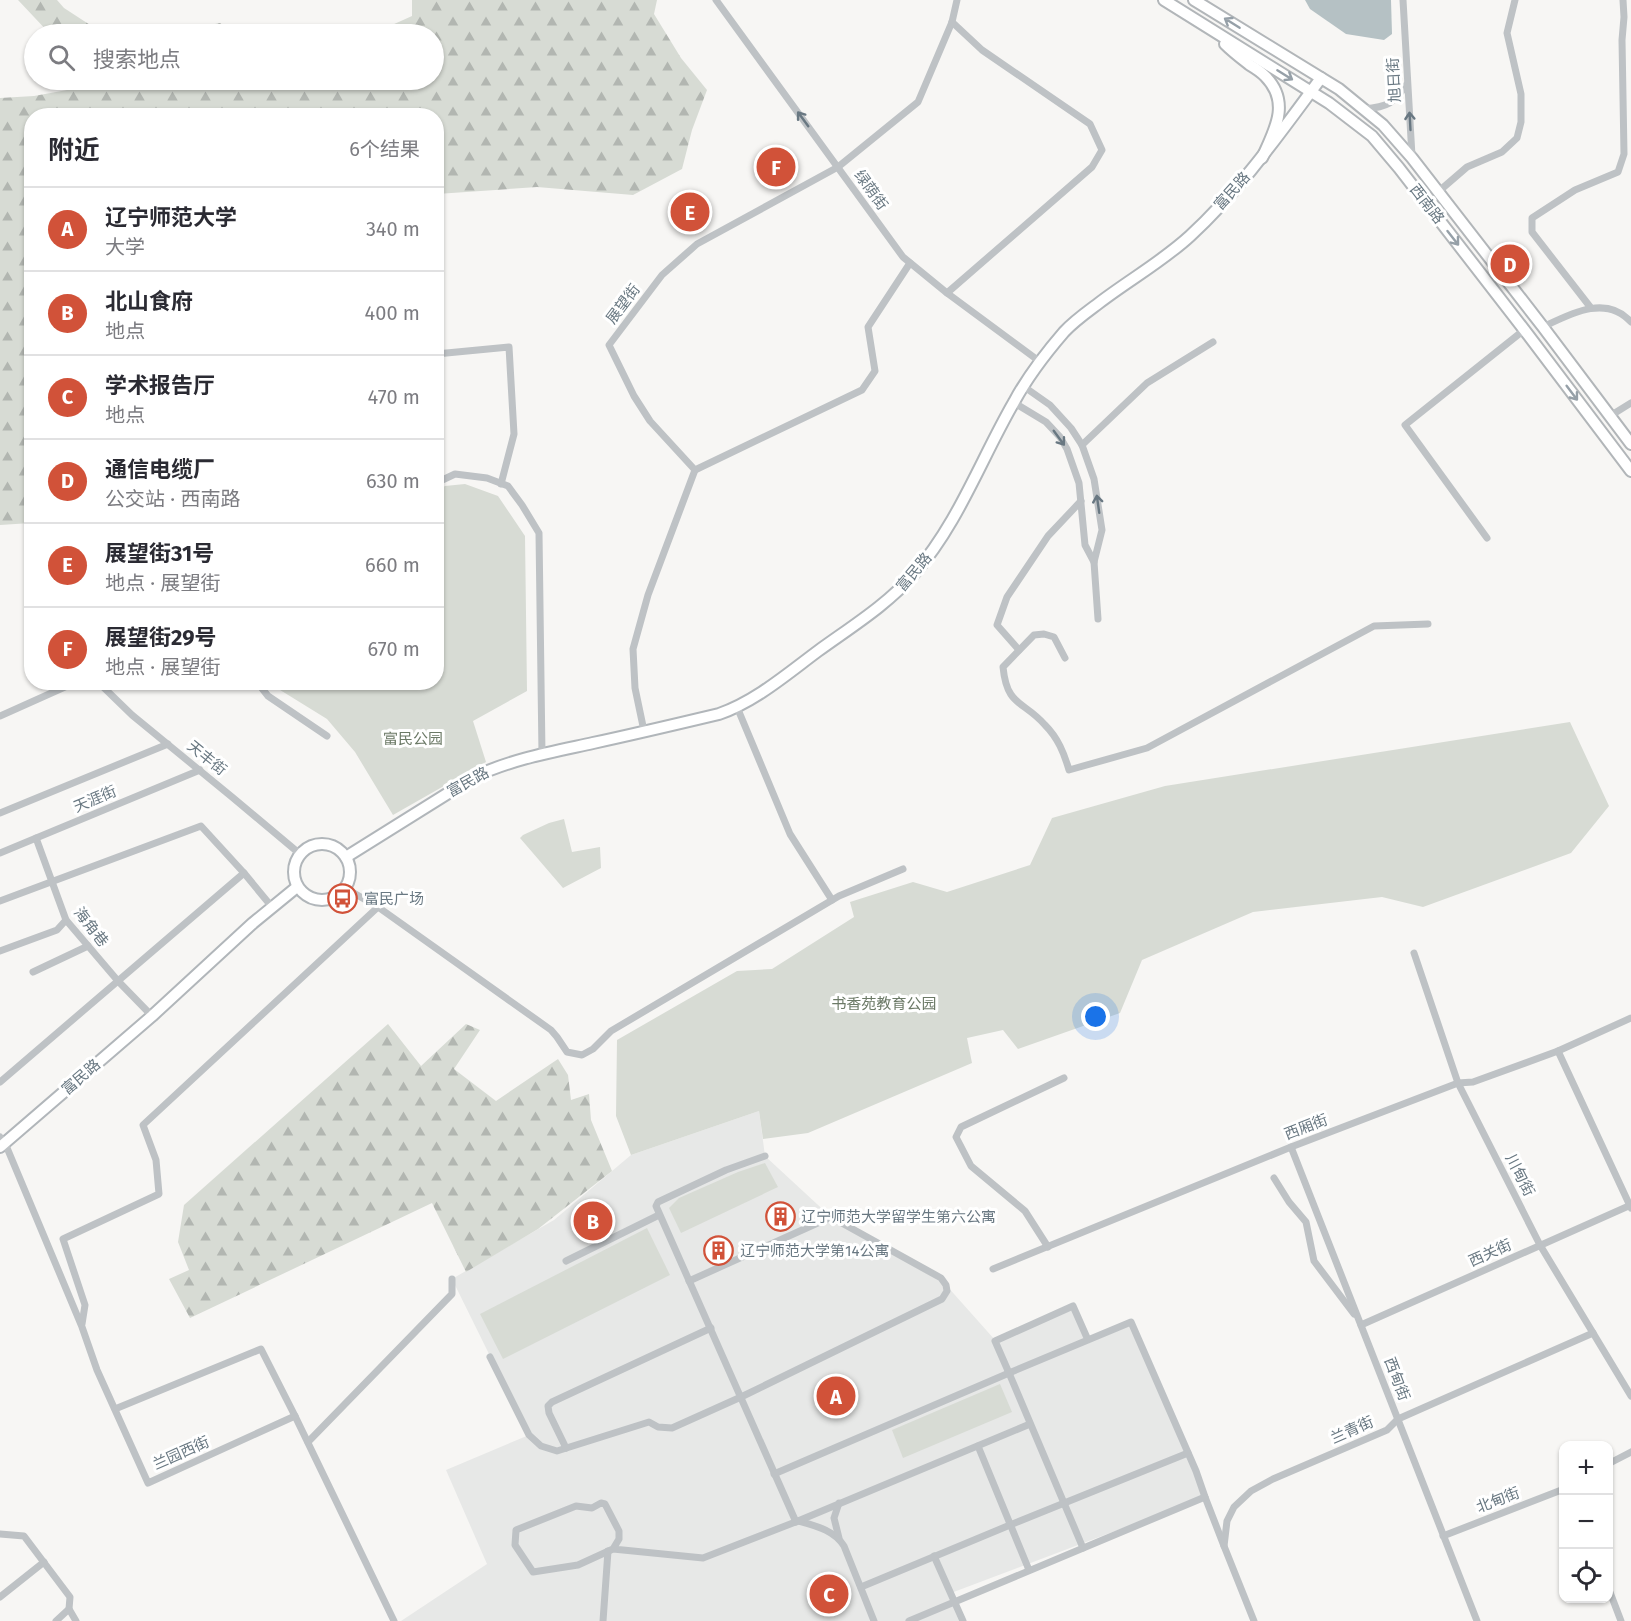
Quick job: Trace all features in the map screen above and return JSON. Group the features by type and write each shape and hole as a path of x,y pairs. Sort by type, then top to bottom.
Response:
{"street":[{"name":"绿荫街","path":"716,0 903,257 1039,361"},
{"name":"展望街","path":"695,470 650,421 634,396 609,345 662,275 698,244 838,167 918,102 952,22 957,0"},
{"name":"西南路","path":"1164,0 1329,103 1372,136 1631,471"},
{"name":"西南路","path":"1194,0 1339,89 1383,125 1412,158 1631,444"},
{"name":"旭日街","path":"1403,0 1412,158"},
{"path":"1438,192 1467,167 1502,152 1517,138 1521,122 1521,94 1507,33 1515,0"},
{"path":"1591,308 1532,232 1532,218 1575,190 1618,172 1624,154 1622,40 1628,17 1623,0"},
{"path":"948,293 1092,167 1102,150 1090,123 982,50 952,22"},
{"path":"1210,29 1236,54 1265,76 1277,93 1280,112 1262,158"},
{"name":"富民路","path":"346,857 474,777 509,762 719,714 736,707 769,688 895,594 914,574 943,536 1013,402 1039,361 1066,329 1189,237 1212,214 1262,158 1321,78"},
{"path":"1364,109 1382,107 1397,99 1407,84"},
{"path":"644,731 635,688 633,649 648,595 695,470 862,390 874,371 868,327 910,262"},
{"path":"1543,327 1570,314 1591,308 1608,307 1628,313 1631,322"},
{"path":"1486,538 1405,425 1524,330"},
{"path":"1082,445 1147,383 1213,342"},
{"path":"444,353 509,347 514,434 501,484"},
{"path":"1023,386 1050,405 1071,428 1082,445 1094,479 1102,530 1094,562 1098,619"},
{"path":"1013,402 1046,422 1060,437 1067,449 1079,483 1085,545 1094,562"},
{"path":"1610,417 1631,403"},
{"path":"444,479 455,474 487,478 508,486 538,533 542,754"},
{"path":"1019,650 997,625 1007,597 1048,536 1081,501"},
{"path":"1065,658 1054,638 1044,634 1034,635 1003,667 1004,683 1011,696 1045,724 1061,746 1070,770 1147,748 1374,626 1428,624"},
{"path":"0,716 58,690"},
{"name":"天丰街","path":"106,690 132,716 300,854"},
{"path":"263,690 268,696 327,736"},
{"path":"736,707 790,834 832,900"},
{"path":"0,813 168,744"},
{"name":"天涯街","path":"0,854 200,770"},
{"path":"0,902 201,826 272,907"},
{"name":"海角巷","path":"36,838 66,920 118,981 152,1016"},
{"path":"315,844 333,846 340,850 349,865 349,880 345,888 332,898 323,900 307,896 297,886 293,872 300,854 315,844"},
{"path":"345,888 378,908 551,1030 567,1052 582,1055 593,1049 611,1031 832,900 903,869"},
{"path":"0,1082 244,873"},
{"name":"富民路","path":"2,1143 152,1016 297,886"},
{"path":"82,1327 85,1305 63,1239 159,1194 156,1160 143,1125 378,908"},
{"path":"0,951 57,930 66,920"},
{"path":"33,972 88,946"},
{"name":"川甸街","path":"1414,953 1458,1083 1540,1245 1631,1396"},
{"name":"西厢街","path":"993,1269 1291,1147 1458,1083 1473,1082 1558,1051 1631,1018"},
{"path":"1558,1051 1631,1207"},
{"path":"1048,1247 1025,1211 971,1166 956,1137 961,1127 1064,1078"},
{"name":"兰园西街","path":"2,1143 82,1327 97,1370 148,1483 295,1416"},
{"name":"西甸街","path":"1291,1147 1477,1621"},
{"path":"765,1156 726,1170 658,1202 656,1206 797,1521 819,1527 839,1538"},
{"path":"1274,1178 1289,1202 1306,1222 1314,1261 1360,1323"},
{"name":"西关街","path":"1360,1323 1631,1207"},
{"path":"566,1261 659,1215"},
{"path":"490,1358 529,1435 541,1446 557,1451 650,1422 658,1427 672,1428 942,1299 947,1291 941,1278 831,1217 690,1281"},
{"path":"308,1442 452,1294 452,1279"},
{"path":"1083,1548 995,1341 1073,1306 1088,1340"},
{"path":"774,1474 1131,1322 1197,1471 1254,1621"},
{"path":"566,1449 549,1413 548,1406 552,1402 711,1328"},
{"name":"兰青街","path":"1224,1546 1227,1521 1234,1507 1251,1491 1387,1430 1398,1419 1593,1333"},
{"path":"115,1409 261,1349 394,1621"},
{"path":"603,1621 610,1550 619,1539 619,1531 605,1504 601,1503 592,1508 576,1506 516,1530 515,1545 533,1572 578,1565 610,1550 703,1558 1030,1424"},
{"path":"978,1446 1029,1570"},
{"path":"1613,1461 1631,1452"},
{"path":"861,1587 1188,1453"},
{"name":"北甸街","path":"1443,1536 1559,1491"},
{"path":"909,1621 1205,1497"},
{"path":"840,1503 834,1518 839,1538 874,1621"},
{"path":"0,1534 24,1536 70,1597 69,1609 76,1621"},
{"path":"934,1556 963,1621"},
{"path":"0,1597 44,1562"},
{"path":"1613,1600 1621,1621"},
{"path":"56,1621 69,1609"}],"shaded area":[{"path":"1305,0 1391,0 1392,34 1384,40 1346,34 1310,9"},
{"path":"759,1111 765,1156 831,1217 946,1285 995,1340 1073,1306 1088,1340 1131,1322 1205,1497 951,1593 963,1621 401,1621 487,1564 446,1470 529,1435 452,1279 554,1220 631,1155"}],"green space":[{"path":"18,0 57,0 64,8 89,24 41,24"},
{"path":"412,0 657,0 654,14 681,58 707,90 692,130 682,169 633,195 537,187 444,194 444,108 24,108 24,523 0,525 0,98 34,96 67,90 444,90 444,24 394,24 412,16"},
{"name":"富民公园","path":"465,484 498,496 525,536 527,691 473,721 486,762 393,815 355,752 327,719 280,690 444,690 445,486"},
{"name":"书香苑教育公园","path":"1570,722 1609,806 1571,853 1423,907 1382,897 1253,912 1142,960 1120,1013 1018,1049 1003,1030 967,1038 972,1063 808,1133 763,1139 759,1111 631,1155 616,1116 617,1040 737,971 772,969 854,917 850,902 913,882 947,892 1030,865 1052,818 1165,786"},
{"path":"564,819 572,852 600,847 601,868 563,888 520,838 549,823"},
{"path":"388,1024 421,1066 466,1024 480,1030 454,1069 496,1101 558,1059 568,1075 571,1100 589,1094 591,1120 612,1171 538,1229 466,1272 432,1203 190,1318 169,1279 189,1270 178,1242 184,1205"},
{"path":"765,1163 778,1187 681,1233 669,1208 679,1198 738,1172"},
{"path":"647,1228 670,1275 503,1359 480,1314"},
{"path":"1000,1384 1012,1412 903,1458 892,1430"}],"place":[{"name":"展望街29号","path":"776,167"},
{"name":"展望街31号","path":"690,212"},
{"name":"通信电缆厂","path":"1510,264"},
{"name":"富民广场","path":"343,899"},
{"name":"辽宁师范大学留学生第六公寓","path":"780,1217"},
{"name":"北山食府","path":"593,1221"},
{"name":"辽宁师范大学第14公寓","path":"719,1251"},
{"name":"辽宁师范大学","path":"836,1396"},
{"name":"学术报告厅","path":"829,1594"}]}
